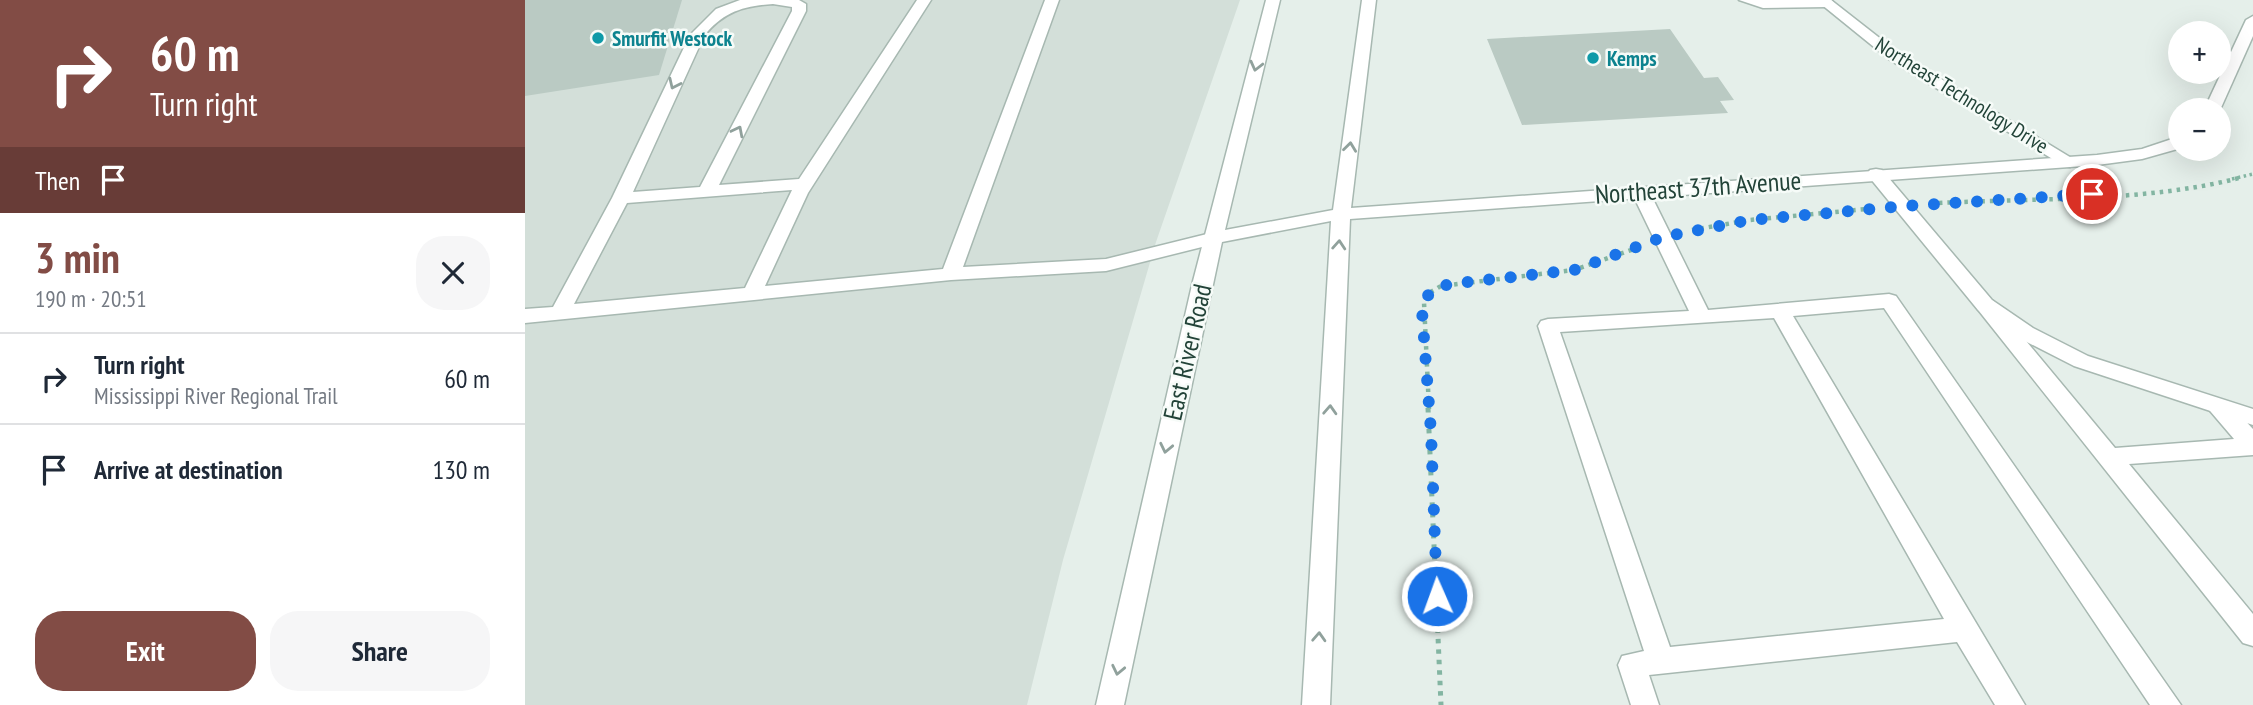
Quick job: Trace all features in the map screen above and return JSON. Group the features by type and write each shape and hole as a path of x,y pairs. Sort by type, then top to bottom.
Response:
{"street":[{"path":"560,312 621,198 697,35 710,17 726,8 747,2 773,0 799,4 799,11 707,191"},
{"path":"752,293 805,184 924,0"},
{"path":"951,274 1052,0"},
{"name":"East River Road","path":"1110,705 1202,285 1273,0"},
{"path":"1316,705 1341,214 1369,0"},
{"path":"1746,0 1763,4 1825,1"},
{"name":"Northeast Technology Drive","path":"1825,1 1895,57 2070,162"},
{"path":"2217,98 2253,20"},
{"name":"Northeast 37th Avenue","path":"525,316 951,274 1106,265 1215,238 1341,214 2070,162 2124,157 2168,147"},
{"path":"1876,174 1906,206 2253,634"},
{"path":"621,198 805,184"},
{"path":"1640,191 1702,317"},
{"path":"1661,661 1548,326 1702,317 1889,301 2167,705"},
{"path":"1985,305 2027,333 2081,360 2253,417"},
{"path":"1780,311 1964,629 2011,705"},
{"path":"2216,405 2253,445"},
{"path":"2111,457 2253,445"},
{"path":"1645,705 1632,665 1964,629"}],"path":[{"path":"1441,705 1424,302 1429,293 1441,286 1574,270 1663,237 1750,220 2066,195 2160,192 2203,187 2253,174"}],"shaded area":[{"path":"525,0 1240,0 1156,242 1063,560 1027,705 525,705"}],"building":[{"name":"Smurfit Westock","path":"525,0 682,0 659,75 525,96"},
{"name":"Kemps","path":"1670,29 1704,78 1718,77 1734,100 1720,101 1728,113 1522,125 1487,39"}],"place":[{"name":"Smurfit Westock","path":"598,38"},
{"name":"Kemps","path":"1593,58"}],"route":[{"path":"1437,596 1431,432 1422,311 1429,293 1441,286 1484,279 1574,270 1663,237 1750,220 1906,206 2092,194"}]}
